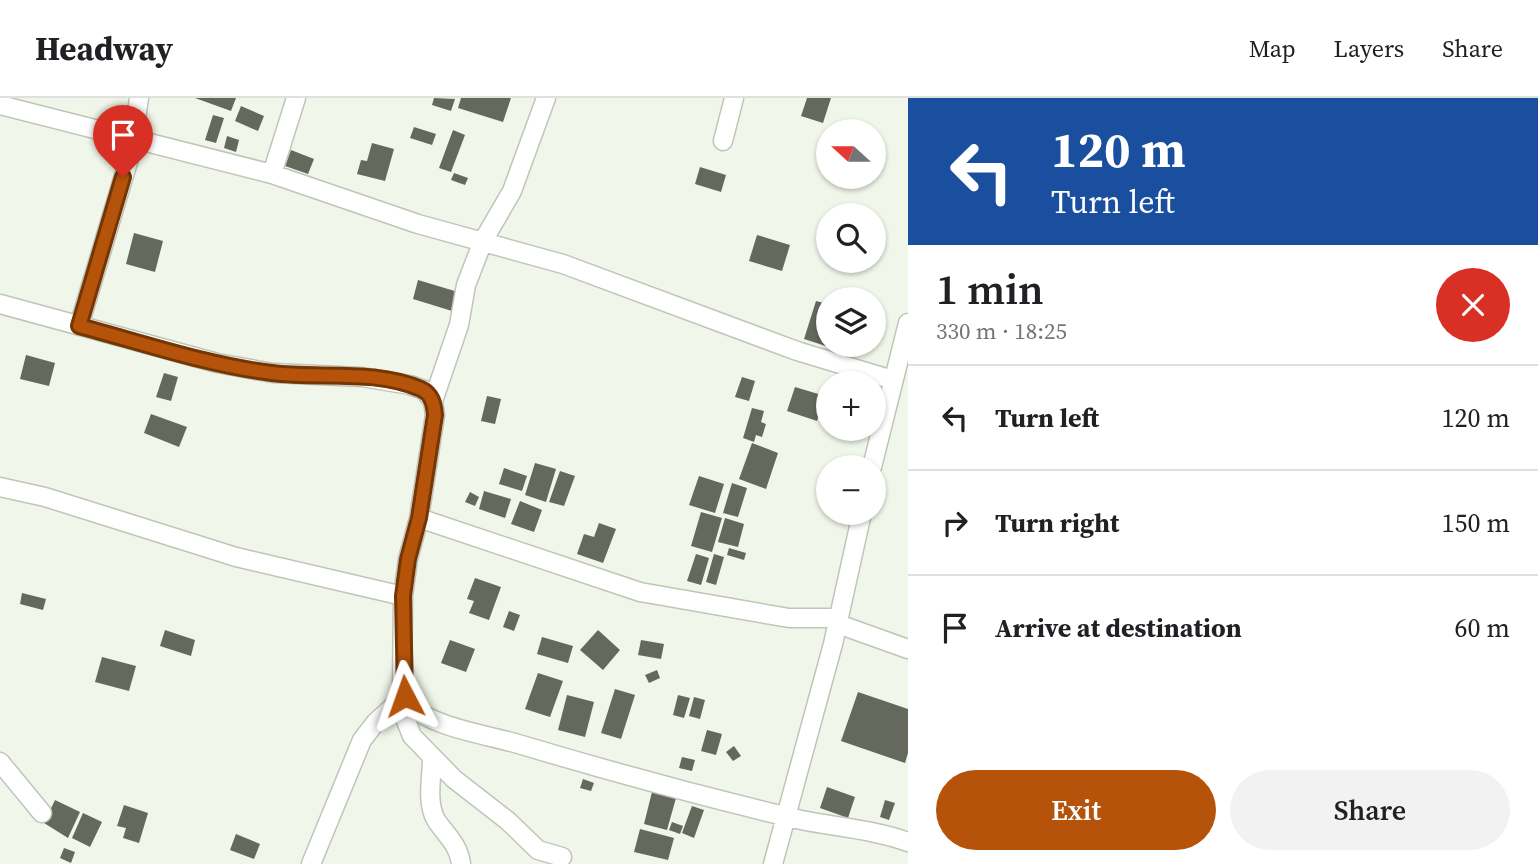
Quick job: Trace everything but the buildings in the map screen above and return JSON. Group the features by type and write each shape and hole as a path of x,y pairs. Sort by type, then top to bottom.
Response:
{"street":[{"path":"79,326 133,137 139,98"},
{"path":"272,174 296,98"},
{"path":"546,98 512,191 483,241 466,285 459,325 433,401 435,415 419,518 408,559 403,596 405,699 406,720 412,736 432,758 538,850 562,857"},
{"path":"723,141 734,98"},
{"path":"0,105 272,174 418,223 564,264 797,351 893,380"},
{"path":"0,304 217,363 262,371 362,377 410,385 424,390 433,401"},
{"path":"875,455 908,323"},
{"path":"0,487 45,497 236,557 403,596"},
{"path":"419,518 640,592 789,618 838,621 908,649"},
{"path":"773,864 838,621 859,525"},
{"path":"405,699 429,719 785,816 828,826 871,830 908,842"},
{"path":"311,864 362,740 376,722 405,699"},
{"path":"432,758 430,803 436,819 460,854 461,864"},
{"path":"0,762 41,813"}],"route":[{"path":"123,177 79,326 217,363 273,373 362,377 410,385 424,390 433,401 435,415 419,518 408,559 403,596 402,687 405,696"}]}
